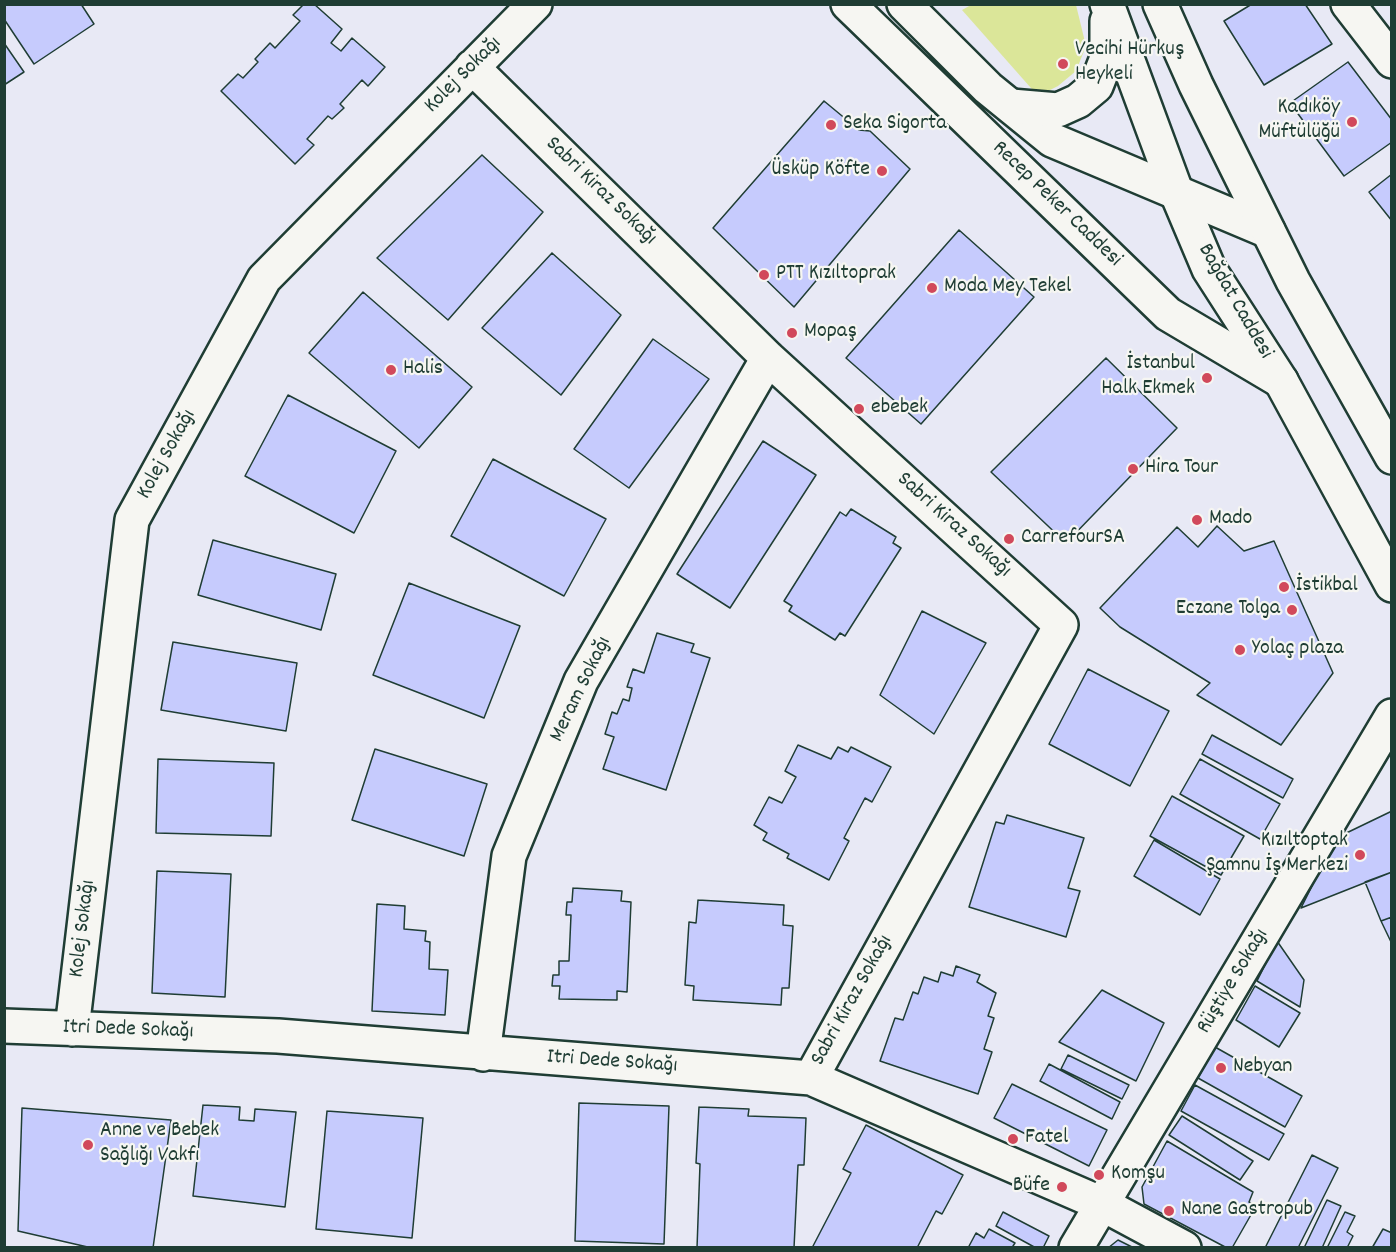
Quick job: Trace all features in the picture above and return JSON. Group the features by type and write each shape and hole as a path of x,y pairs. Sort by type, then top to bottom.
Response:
{"street":[{"name":"Kolej Sokağı","path":"72,1029 132,520 264,279 535,4"},
{"name":"Recep Peker Caddesi","path":"848,4 1168,314 1281,381"},
{"name":"Recep Peker Caddesi","path":"904,4 988,88 1052,140 1268,231"},
{"name":"Bağdat Caddesi","path":"1107,4 1176,191 1209,269 1281,381 1392,585"},
{"path":"1011,106 1058,110 1078,101 1096,86 1107,58 1107,4"},
{"path":"1160,4 1196,85 1293,281 1392,456"},
{"path":"1348,4 1392,61"},
{"name":"Sabri Kiraz Sokağı","path":"472,67 768,358 1061,625 811,1078"},
{"name":"Meram Sokağı","path":"483,1054 508,856 581,681 768,358"},
{"name":"Rüştiye Sokağı","path":"1076,1248 1392,716"},
{"name":"Itri Dede Sokağı","path":"4,1026 278,1036 483,1054 811,1078 1102,1204 1184,1248"}],"green space":[{"path":"971,5 1076,5 1086,46 1076,71 1058,86 1038,96 962,10"}],"building":[{"path":"4,4 81,4 94,24 34,64 4,19"},
{"path":"304,4 314,4 342,29 331,43 341,51 352,38 385,67 368,86 362,80 340,104 344,108 332,119 328,116 307,139 314,145 295,164 221,91 238,74 243,78 258,62 255,59 270,43 275,48 300,21 293,15"},
{"path":"1252,4 1305,4 1332,44 1264,85 1224,21"},
{"path":"4,43 24,72 4,85"},
{"path":"1348,62 1392,120 1392,142 1344,176 1290,103"},
{"path":"824,101 859,130 870,131 910,169 794,307 713,228"},
{"path":"482,155 543,212 448,320 377,258"},
{"path":"1392,174 1392,221 1369,192"},
{"path":"959,230 1034,297 921,424 846,358"},
{"path":"552,253 621,315 561,395 482,328"},
{"name":"Halis","path":"363,292 472,387 419,448 309,353"},
{"path":"653,339 709,379 629,488 574,449"},
{"path":"1106,358 1177,428 1066,543 991,472"},
{"path":"288,395 396,451 354,533 245,476"},
{"path":"763,441 816,475 730,608 677,574"},
{"path":"493,459 606,519 564,596 451,536"},
{"path":"851,509 896,537 893,543 901,548 845,636 840,633 835,640 789,611 792,606 784,601 840,512 846,516"},
{"name":"Yolaç plaza","path":"1217,526 1244,551 1274,541 1333,673 1281,745 1197,695 1210,683 1120,627 1100,608 1177,527 1198,547"},
{"path":"213,540 336,574 321,630 198,595"},
{"path":"409,583 520,626 484,718 373,675"},
{"path":"922,611 986,643 934,734 880,695"},
{"path":"657,633 694,644 691,652 710,658 666,790 603,769 614,737 605,734 612,712 617,714 623,699 629,701 632,688 627,687 633,669 644,673"},
{"path":"173,642 297,663 286,731 161,710"},
{"path":"1088,669 1169,711 1130,786 1049,744"},
{"path":"1212,735 1293,779 1283,798 1202,754"},
{"path":"798,745 831,759 838,747 848,752 851,747 891,767 872,802 865,798 844,838 849,841 829,880 787,858 789,854 763,840 767,833 754,825 769,797 782,803 796,777 785,771"},
{"path":"375,749 487,784 464,856 352,820"},
{"path":"158,759 274,763 271,836 156,833"},
{"path":"1200,759 1280,804 1260,839 1180,794"},
{"path":"1172,796 1244,836 1221,875 1150,836"},
{"name":"Kızıltoptak Şamnu İş Merkezi","path":"1392,811 1392,872 1301,908 1336,838"},
{"path":"1007,815 1084,838 1068,888 1080,891 1066,937 969,907 996,822 1004,824"},
{"path":"1154,840 1220,879 1200,915 1134,876"},
{"path":"157,871 231,874 225,997 152,993"},
{"path":"1392,872 1392,917 1381,921 1365,882"},
{"path":"573,888 622,891 621,901 631,902 627,992 617,991 617,1000 559,999 560,986 552,986 553,975 559,975 559,961 569,961 571,915 566,915 567,902 572,902"},
{"path":"698,900 784,905 783,925 793,926 789,988 782,988 781,1005 693,1000 694,986 685,985 689,922 696,923"},
{"path":"377,904 405,906 404,929 426,931 425,941 430,942 429,969 448,970 445,1015 372,1011"},
{"path":"1392,917 1392,944 1381,921"},
{"path":"1277,941 1304,980 1300,1007 1257,981"},
{"path":"956,966 980,975 977,982 996,993 988,1016 994,1018 984,1049 992,1052 978,1094 880,1061 895,1018 903,1020 913,992 918,994 924,977 938,982 941,972 953,976"},
{"path":"1255,986 1300,1013 1279,1047 1236,1020"},
{"path":"1102,990 1164,1023 1136,1081 1059,1042"},
{"path":"1215,1047 1302,1096 1285,1127 1198,1078"},
{"path":"1068,1055 1129,1085 1122,1099 1061,1069"},
{"path":"1049,1064 1120,1102 1112,1119 1040,1081"},
{"path":"1012,1084 1107,1130 1089,1166 994,1118"},
{"path":"1195,1085 1284,1134 1269,1160 1181,1111"},
{"path":"579,1103 669,1106 664,1244 575,1241"},
{"path":"203,1105 240,1107 239,1120 254,1121 255,1109 296,1112 285,1207 193,1196"},
{"path":"699,1107 749,1109 748,1116 806,1118 804,1165 798,1165 794,1248 697,1248 700,1164 696,1163"},
{"path":"22,1108 171,1120 153,1248 92,1248 18,1231"},
{"path":"327,1111 423,1118 412,1238 316,1229"},
{"path":"1182,1116 1253,1161 1240,1180 1169,1135"},
{"path":"866,1125 963,1175 942,1214 936,1211 917,1248 812,1248 851,1173 843,1169"},
{"path":"1167,1141 1253,1192 1249,1202 1256,1206 1232,1248 1227,1248 1144,1204 1142,1187"},
{"path":"1312,1155 1338,1168 1298,1248 1265,1248"},
{"path":"1327,1200 1341,1206 1322,1248 1304,1248"},
{"path":"1003,1212 1049,1236 1043,1248 1036,1248 996,1226"},
{"path":"1345,1212 1355,1216 1347,1232 1353,1236 1347,1248 1327,1248"},
{"path":"989,1229 1015,1243 1013,1246 1016,1248 968,1248 976,1233 984,1238"},
{"path":"1383,1229 1392,1233 1392,1248 1372,1248"},
{"path":"1118,1240 1134,1248 1108,1248"}],"place":[{"name":"Vecihi Hürkuş Heykeli","path":"1063,64"},
{"name":"Kadıköy Müftülüğü","path":"1352,122"},
{"name":"Seka Sigorta","path":"831,125"},
{"name":"Üsküp Köfte","path":"882,171"},
{"name":"PTT Kızıltoprak","path":"764,275"},
{"name":"Moda Mey Tekel","path":"932,288"},
{"name":"Mopaş","path":"792,333"},
{"name":"Halis","path":"391,370"},
{"name":"İstanbul Halk Ekmek","path":"1207,378"},
{"name":"ebebek","path":"859,409"},
{"name":"Hira Tour","path":"1133,469"},
{"name":"Mado","path":"1197,520"},
{"name":"CarrefourSA","path":"1009,539"},
{"name":"İstikbal","path":"1284,587"},
{"name":"Eczane Tolga","path":"1292,610"},
{"name":"Yolaç plaza","path":"1240,650"},
{"name":"Kızıltoptak Şamnu İş Merkezi","path":"1360,855"},
{"name":"Nebyan","path":"1221,1068"},
{"name":"Fatel","path":"1013,1139"},
{"name":"Anne ve Bebek Sağlığı Vakfı","path":"88,1145"},
{"name":"Komşu","path":"1099,1175"},
{"name":"Büfe","path":"1062,1187"},
{"name":"Nane Gastropub","path":"1169,1211"}]}
